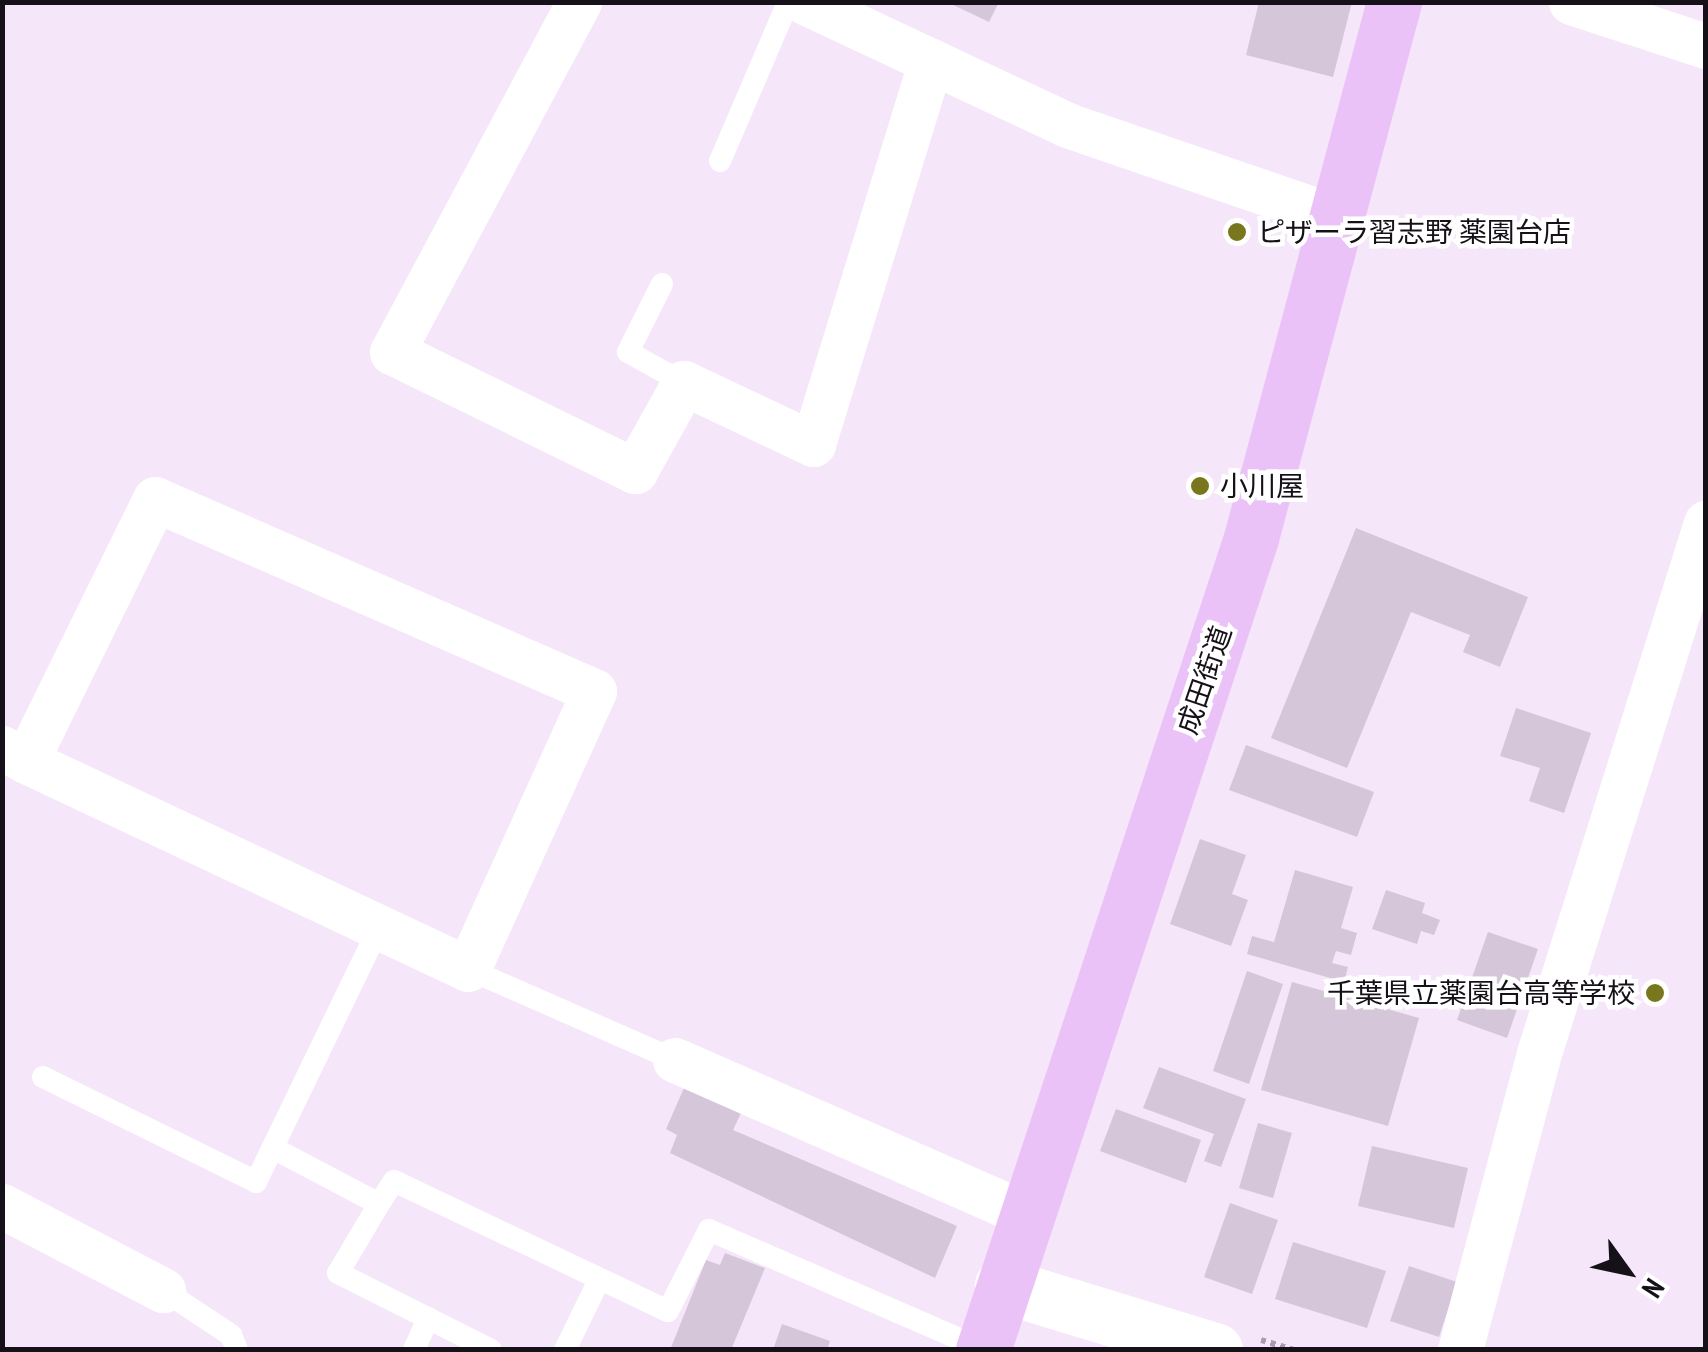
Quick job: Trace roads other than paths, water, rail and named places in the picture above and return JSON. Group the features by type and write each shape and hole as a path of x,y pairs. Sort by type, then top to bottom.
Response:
{"highway":[{"name":"成田街道","path":"983,1349 1251,538 1341,219 1394,2"}],"street":[{"path":"579,2 392,352 635,471 684,383 813,444 931,62"},
{"path":"806,2 1067,124 1341,219"},
{"path":"1570,2 1706,46"},
{"path":"155,499 594,691 468,968 379,928 14,754 155,499"},
{"path":"1460,1350 1540,1050 1706,523"},
{"path":"675,1060 1025,1214"},
{"path":"2,1206 163,1290"},
{"path":"1002,1284 1215,1350"}],"lane":[{"path":"720,161 788,2"},
{"path":"662,284 628,352 684,383"},
{"path":"43,1077 256,1182 379,928"},
{"path":"468,968 675,1060"},
{"path":"274,1148 378,1204"},
{"path":"491,1350 338,1273 394,1181 598,1282 668,1311 709,1230 983,1349"},
{"path":"565,1350 598,1282"},
{"path":"163,1290 179,1308 231,1335 237,1350"},
{"path":"414,1350 428,1318"}],"place":[{"name":"ピザーラ習志野 薬園台店","path":"1237,232"},
{"name":"小川屋","path":"1200,486"},
{"name":"千葉県立薬園台高等学校","path":"1655,993"}]}
